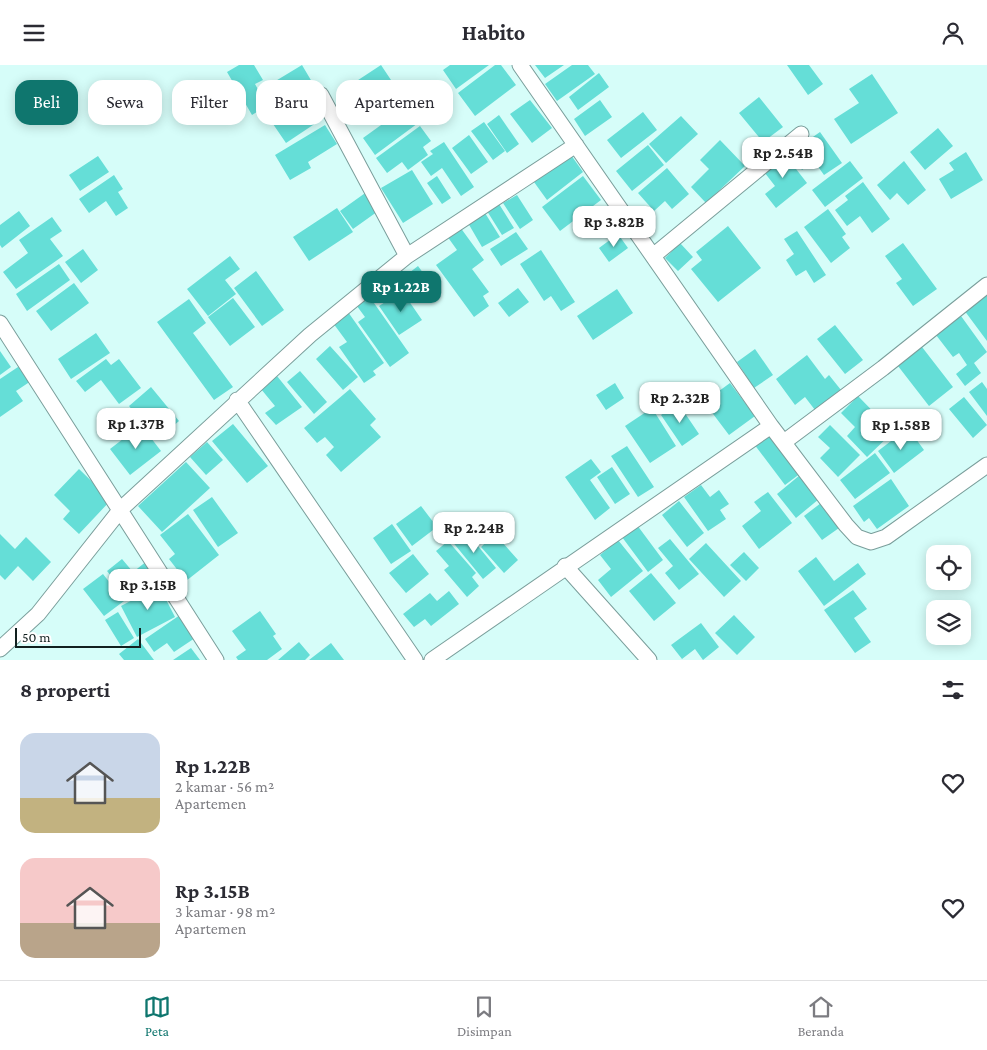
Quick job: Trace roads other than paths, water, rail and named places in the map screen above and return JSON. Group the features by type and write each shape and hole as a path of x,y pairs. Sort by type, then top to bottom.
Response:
{"street":[{"path":"520,65 771,426 857,537 871,542 886,537 987,465"},
{"path":"326,104 407,256"},
{"path":"653,256 801,134"},
{"path":"0,649 38,614 120,509 310,335 407,256 576,145"},
{"path":"784,442 883,368 987,285"},
{"path":"0,323 120,509 161,577 216,660"},
{"path":"237,401 415,660"},
{"path":"432,660 565,566 771,426"},
{"path":"565,566 649,660"}]}
